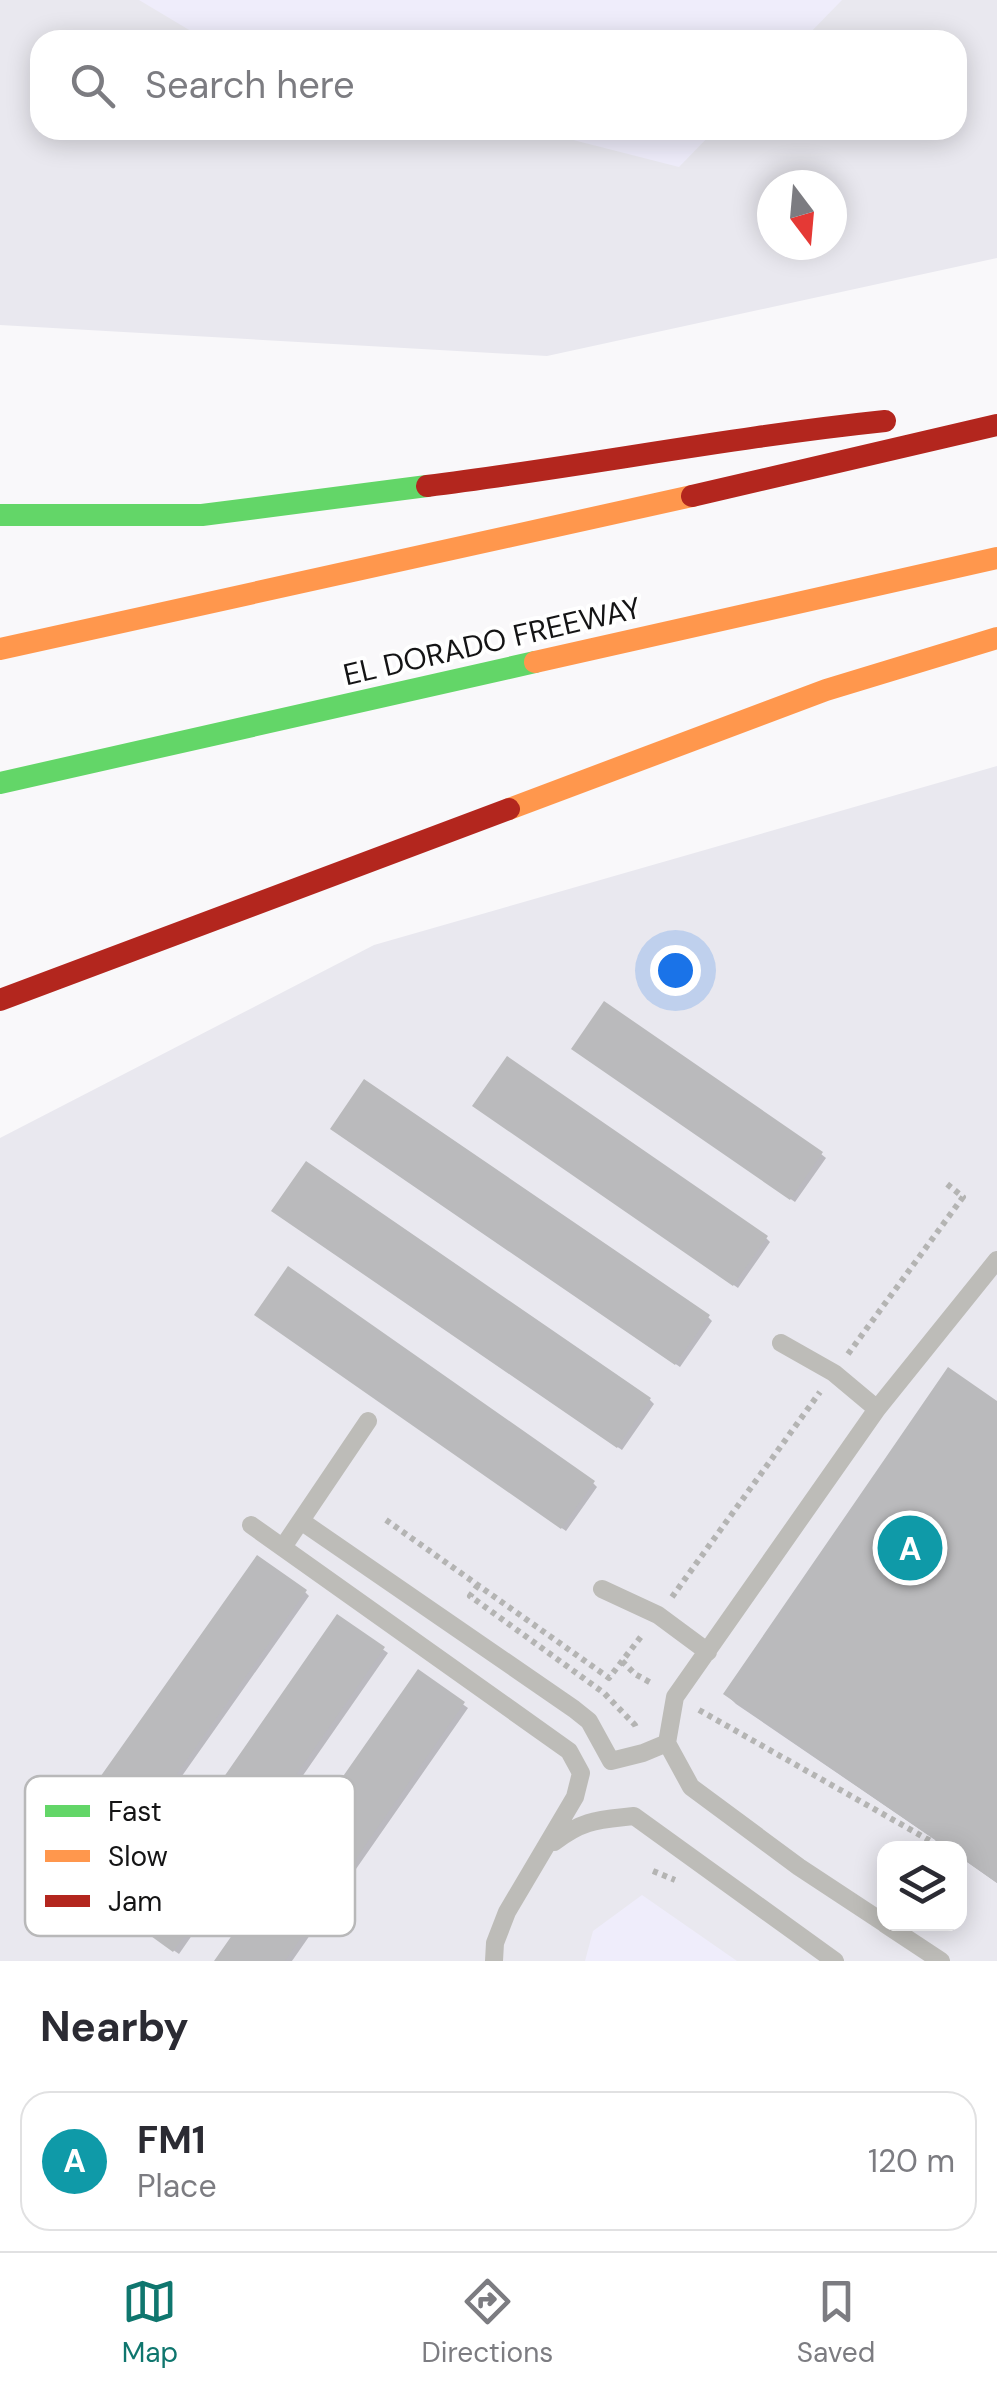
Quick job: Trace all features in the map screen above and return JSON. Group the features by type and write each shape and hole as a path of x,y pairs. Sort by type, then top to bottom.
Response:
{"highway":[{"path":"943,415 997,409"},
{"path":"0,515 202,514 509,476 817,428 907,418"},
{"path":"0,650 997,425"},
{"name":"EL DORADO FREEWAY","path":"0,783 997,558"},
{"path":"0,1000 826,690 997,638"}],"lane":[{"path":"877,1918 799,1867 691,1787 667,1743 675,1697 877,1409 997,1260"},
{"path":"781,1344 834,1373 877,1409"},
{"path":"283,1547 368,1421"},
{"path":"301,1521 574,1709 589,1721 610,1761 667,1743"},
{"path":"252,1525 565,1747 581,1773 575,1798 507,1912 494,1961"},
{"path":"602,1589 658,1615 708,1652"},
{"path":"546,1847 570,1829 590,1821 634,1816 836,1961"},
{"path":"897,1931 941,1961"}],"path":[{"path":"386,1520 609,1678 963,1197 947,1184"},
{"path":"470,1596 478,1585"},
{"path":"490,1609 497,1599"},
{"path":"622,1661 675,1697 930,1841"}],"shaded area":[{"path":"0,0 997,0 997,258 547,356 0,325"},
{"path":"139,0 842,0 813,30 189,30"},
{"path":"573,140 705,140 679,167"},
{"path":"997,766 997,1961 0,1961 0,1138 374,945"},
{"path":"642,1895 737,1961 585,1961 593,1931"}],"building":[{"path":"604,1001 823,1152 790,1200 571,1049"},
{"path":"507,1056 768,1236 733,1286 472,1106"},
{"path":"364,1079 710,1315 675,1365 330,1129"},
{"path":"306,1161 651,1398 617,1448 271,1211"},
{"path":"288,1266 595,1481 561,1529 254,1315"},
{"path":"948,1367 997,1401 997,1883 967,1862 967,1841 937,1841 723,1694"},
{"path":"257,1555 307,1590 176,1776 101,1776"},
{"path":"337,1614 385,1647 295,1776 225,1776"},
{"path":"418,1669 465,1702 355,1860 355,1776 343,1776"},
{"path":"151,1936 184,1936 173,1952"},
{"path":"231,1936 302,1936 285,1961 214,1961"}],"traffic: fast":[{"path":"0,515 202,515 427,486"},
{"path":"0,783 535,662"}],"traffic: slow":[{"path":"0,649 692,496"},
{"path":"535,662 997,558"},
{"path":"509,809 826,690 997,638"}],"traffic: jam":[{"path":"427,486 885,421"},
{"path":"692,496 997,425"},
{"path":"0,1000 509,809"}],"place":[{"name":"FM1","path":"910,1548"}]}
